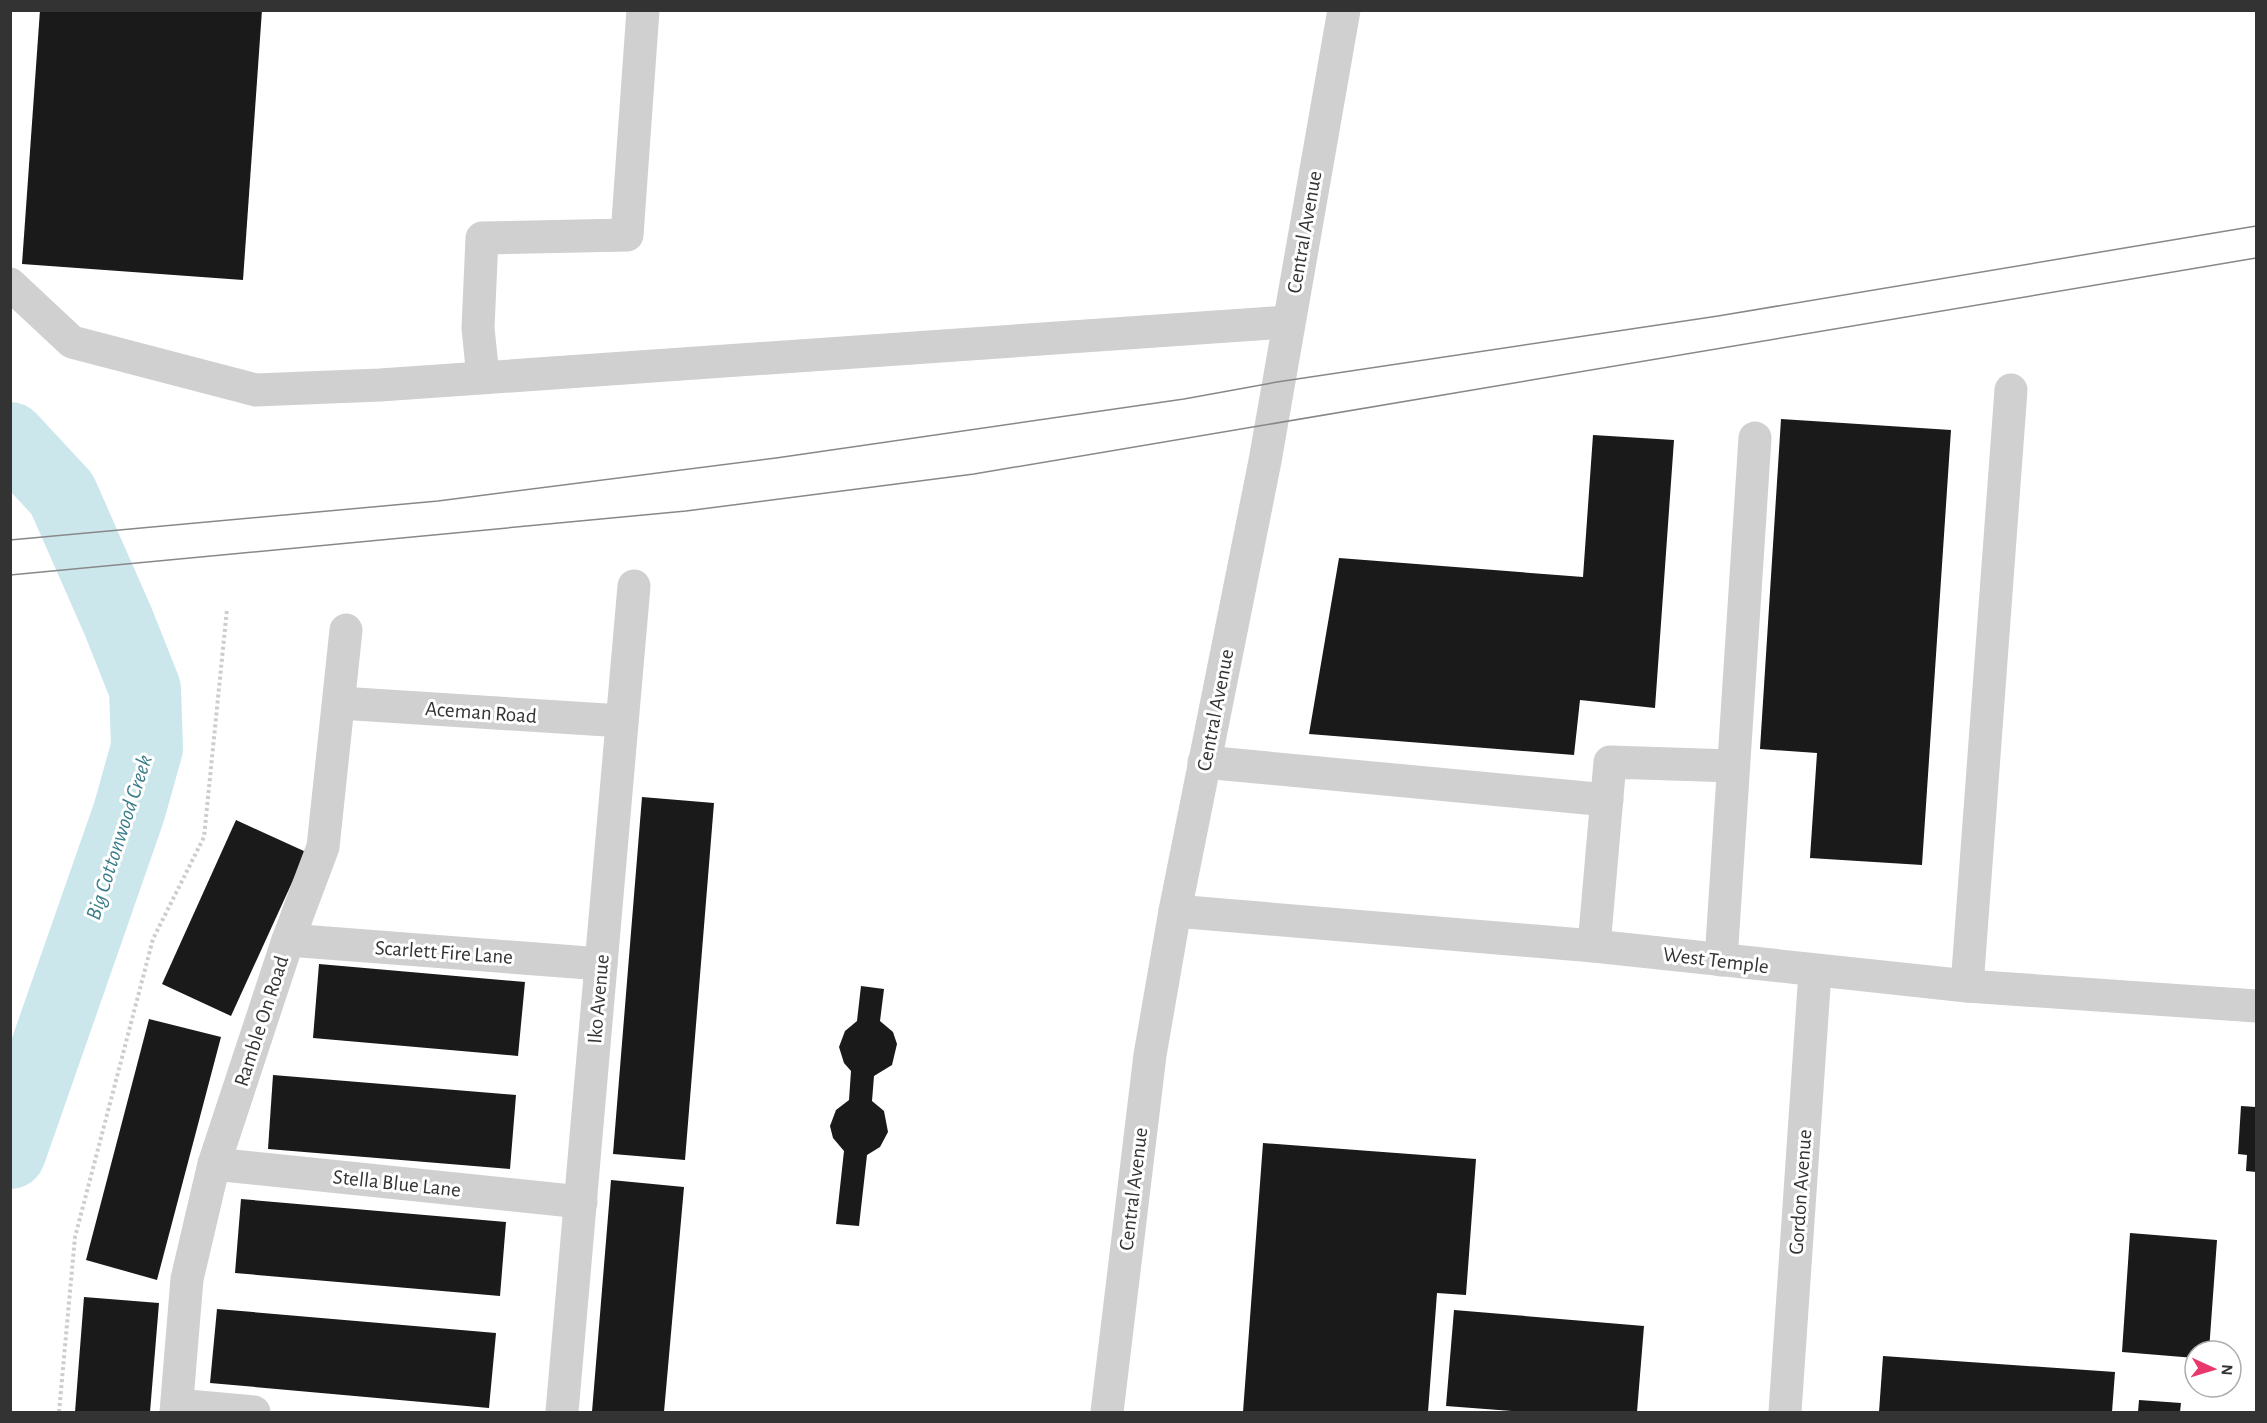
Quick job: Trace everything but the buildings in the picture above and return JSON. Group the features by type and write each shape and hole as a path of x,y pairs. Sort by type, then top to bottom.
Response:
{"street":[{"path":"483,378 478,328 482,238 627,235 643,10"},
{"name":"Central Avenue","path":"1107,1413 1150,1055 1175,911 1265,461 1287,322 1344,10"},
{"path":"10,284 72,342 256,390 483,378 1287,322"},
{"path":"1967,986 2011,390"},
{"path":"1721,960 1755,438"},
{"name":"Iko Avenue","path":"562,1413 634,586"},
{"name":"Ramble On Road","path":"176,1409 187,1279 214,1164 288,940 323,847 346,630"},
{"name":"Aceman Road","path":"340,703 622,721"},
{"path":"1204,762 1607,800"},
{"path":"1594,946 1610,762 1733,766"},
{"name":"West Temple","path":"1175,911 1594,946 1815,972 1967,986 2256,1006"},
{"name":"Scarlett Fire Lane","path":"288,940 601,964"},
{"name":"Gordon Avenue","path":"1785,1413 1815,972"},
{"name":"Stella Blue Lane","path":"214,1164 580,1202"},
{"path":"176,1409 254,1413"}],"path":[{"path":"59,1413 75,1237 153,939 204,837 227,609"}],"waterway":[{"name":"Big Cottonwood Creek","path":"10,438 62,494 145,689 147,748 129,812 10,1153"}],"tram line":[{"path":"10,540 438,501 776,458 1184,399 1277,382 1718,316 2256,226"},
{"path":"10,575 686,511 974,474 2256,258"}]}
